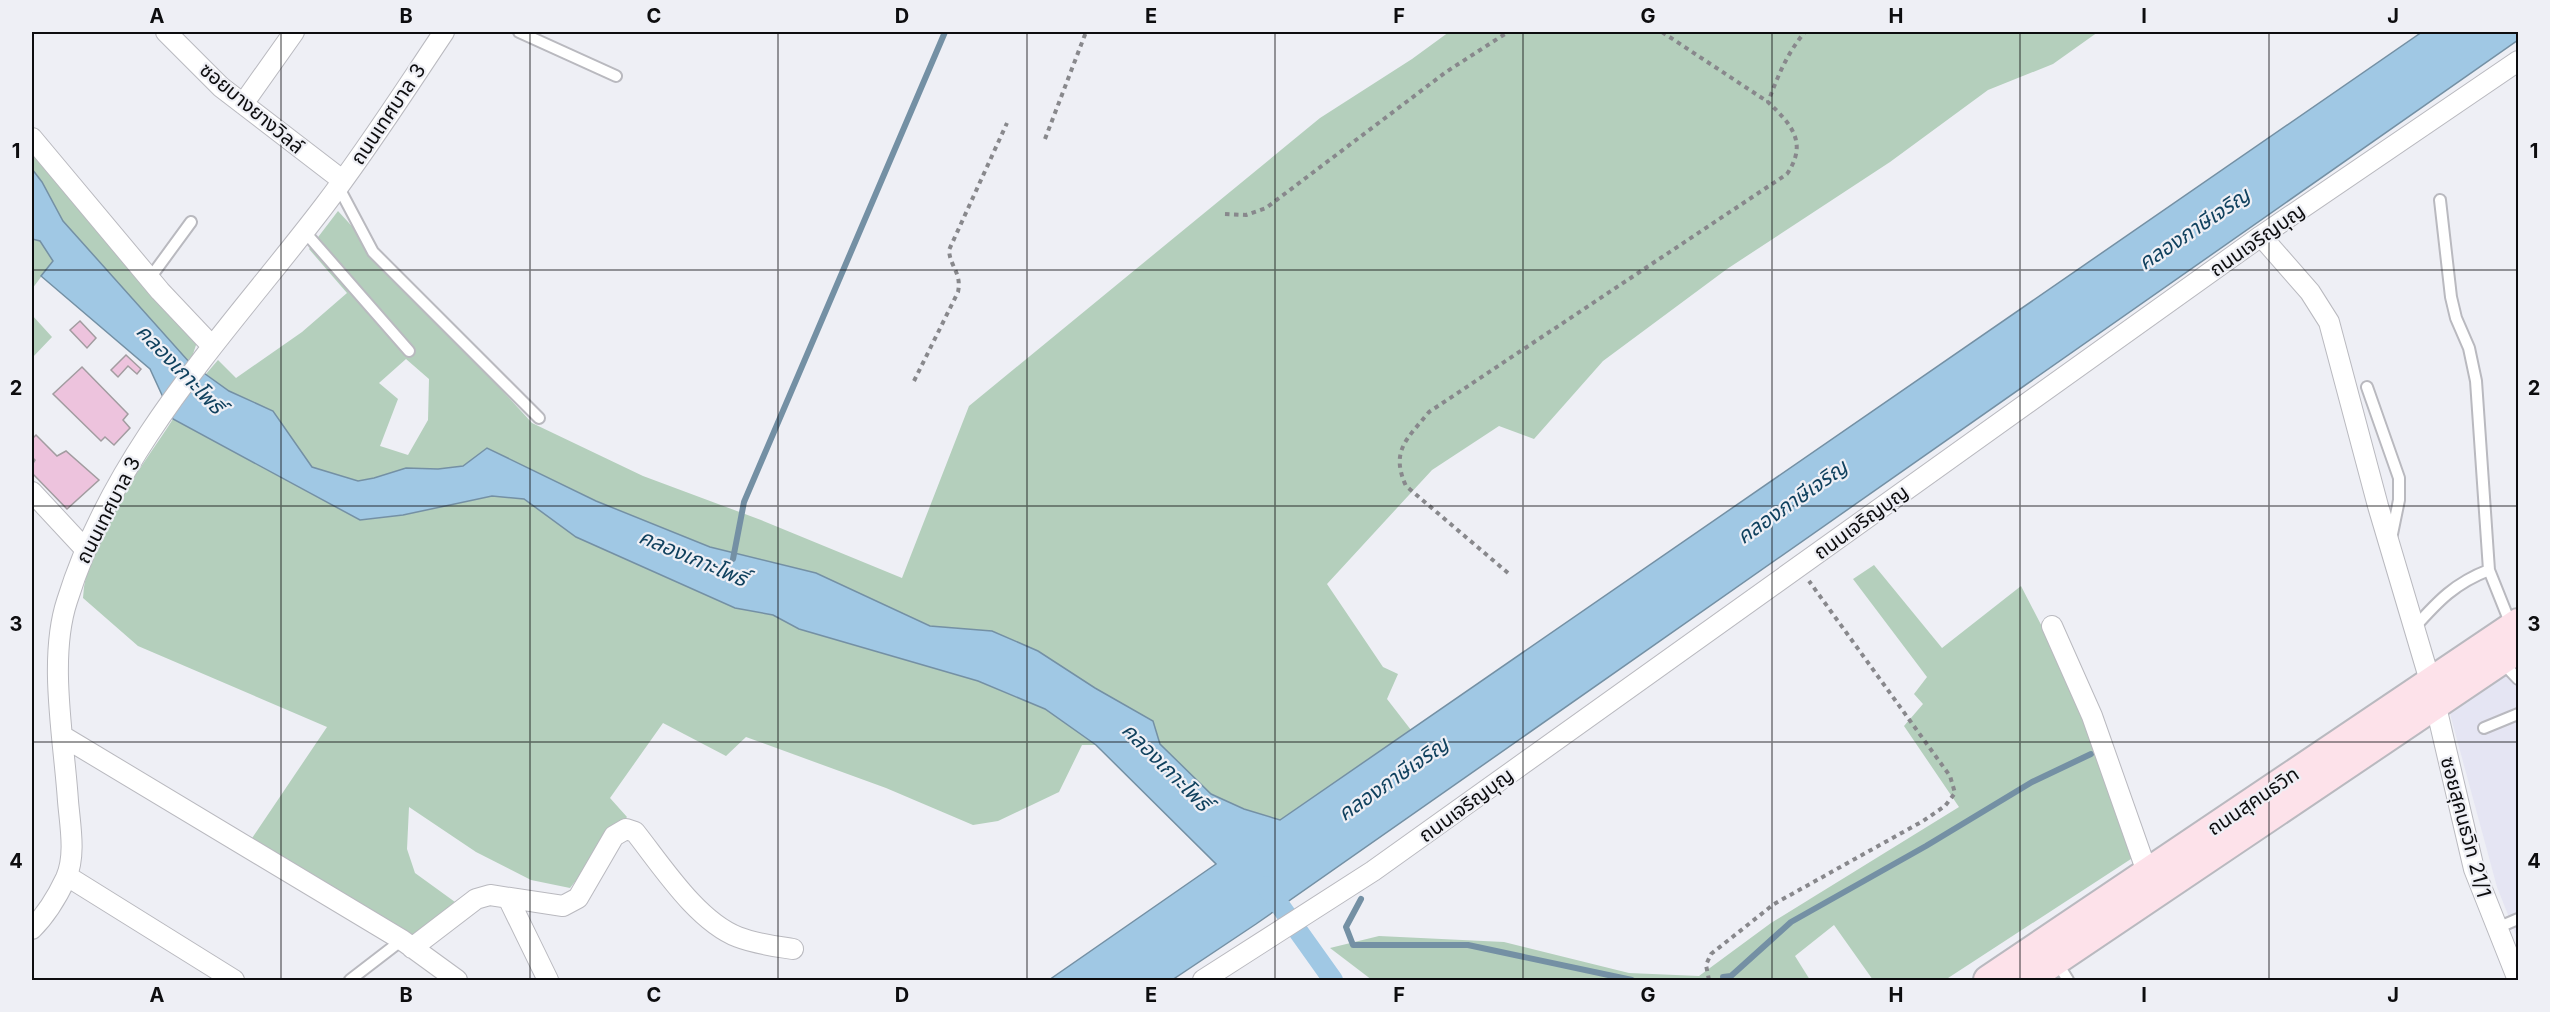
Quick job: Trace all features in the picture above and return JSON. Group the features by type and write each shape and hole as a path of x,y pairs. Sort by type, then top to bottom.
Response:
{"main road":[{"name":"ถนนสุคนธวิท","path":"1988,981 2147,872 2432,693 2514,646"},
{"name":"ถนนสุคนธวิท","path":"2027,981 2062,971 2432,693"}],"street":[{"name":"ซอยบางยางวิลล์","path":"166,32 221,87 340,183"},
{"path":"243,104 294,32"},
{"name":"ถนนเทศบาล 3","path":"32,929 67,876 72,841 59,678 58,636 66,603 85,549 126,466 207,352 340,183 444,32"},
{"name":"ถนนเจริญบุญ","path":"1203,981 1373,871 2261,236 2518,61"},
{"path":"32,138 150,278 207,352"},
{"name":"ซอยสุคนธวิท 21/1","path":"2261,236 2310,292 2329,322 2389,545 2432,693 2474,869 2518,980"},
{"path":"32,492 85,549"},
{"path":"2052,626 2092,716 2147,872"},
{"path":"64,737 407,944 457,981"},
{"path":"407,944 476,899 490,895 563,906 571,903 578,898 614,836 626,829 635,832 690,900 723,929 756,943 793,949"},
{"path":"67,876 234,981"},
{"path":"508,898 548,981"}],"lane":[{"path":"519,32 616,76"},
{"path":"340,183 373,252 539,418"},
{"path":"2440,200 2451,297 2456,318 2469,348 2476,381 2489,570 2514,646"},
{"path":"150,278 191,222"},
{"path":"304,231 409,351"},
{"path":"2367,387 2399,478 2399,500 2389,545"},
{"path":"2414,628 2441,597 2471,577 2489,570"},
{"path":"2484,728 2518,714"},
{"path":"2497,928 2518,919"},
{"path":"350,981 407,944"}],"path":[{"path":"1045,139 1086,32"},
{"path":"1225,213 1246,215 1266,208 1446,72 1508,32"},
{"path":"1508,573 1406,486 1398,470 1400,453 1410,434 1429,412 1787,174 1797,160 1797,141 1786,119 1768,102 1662,32"},
{"path":"1768,102 1791,48 1805,32"},
{"path":"914,381 958,292 960,281 949,259 949,250 1007,123"},
{"path":"1709,981 1706,965 1711,954 1774,904 1923,821 1945,806 1955,793 1950,776 1808,580 1793,571"}],"shaded area":[{"path":"2518,663 2518,940 2497,887 2449,710"}],"green space":[{"path":"1449,32 2098,32 2053,64 1988,90 1890,162 1727,269 1603,361 1534,439 1499,426 1432,470 1327,584 1383,667 1398,674 1387,699 1411,730 1280,820 1244,809 1211,794 1160,744 1152,721 992,631 930,626 816,573 710,547 596,501 487,448 463,466 438,469 406,468 358,481 312,467 273,411 229,391 206,374 218,360 236,378 302,332 347,293 309,249 338,211 532,423 643,476 761,520 902,578 969,406 1320,118 1412,59","holes":["406,359 429,379 428,420 408,455 380,446 398,399 379,383"]},
{"path":"32,144 197,342 190,363 63,221 42,182 32,169"},
{"path":"32,239 40,241 53,261 32,289"},
{"path":"32,315 52,337 32,358"},
{"path":"173,419 360,520 403,515 492,496 524,499 576,537 735,608 773,615 799,629 978,681 1045,709 1096,745 1082,745 1059,792 998,821 973,825 886,788 746,737 726,756 663,723 610,798 627,817 570,888 531,880 476,852 409,807 407,849 415,873 455,902 409,957 242,853 327,727 138,646 83,598 86,575 104,528"},
{"path":"1874,565 1942,648 2021,586 2053,648 2090,732 2134,857 1945,980 1873,980 1834,925 1795,956 1810,980 1372,980 1330,948 1379,936 1504,942 1629,973 1699,976 1771,923 1959,807 1904,726 1923,704 1914,694 1927,677 1853,579"}],"water":[{"name":"คลองภาษีเจริญ","path":"2422,32 2518,32 2518,40 1256,924 1172,980 1049,980 1216,864 1096,745 1045,709 978,681 799,629 773,615 735,608 576,537 524,499 492,496 403,515 360,520 173,419 150,369 41,276 53,261 40,241 32,239 32,169 42,182 63,221 190,363 229,391 273,411 312,467 358,481 406,468 438,469 463,466 487,448 596,501 710,547 816,573 930,626 992,631 1038,651 1095,688 1153,721 1160,744 1211,794 1244,809 1280,820"}],"building":[{"path":"80,321 96,338 87,348 70,330"},
{"path":"126,355 141,369 137,374 128,366 118,377 111,370"},
{"path":"82,367 128,414 123,420 130,428 114,445 105,437 101,441 53,394"},
{"path":"36,435 57,456 66,451 99,480 67,509 32,473 35,460 32,457 32,439"}],"waterway":[{"path":"733,559 744,502 945,32"},
{"path":"1723,977 1731,976 1791,922 1926,846 2032,782 2091,754"},
{"name":"คลองเกาะโพธิ์","path":"1266,886 1333,980"},
{"path":"1361,899 1346,927 1353,945 1468,945 1632,980"}]}
